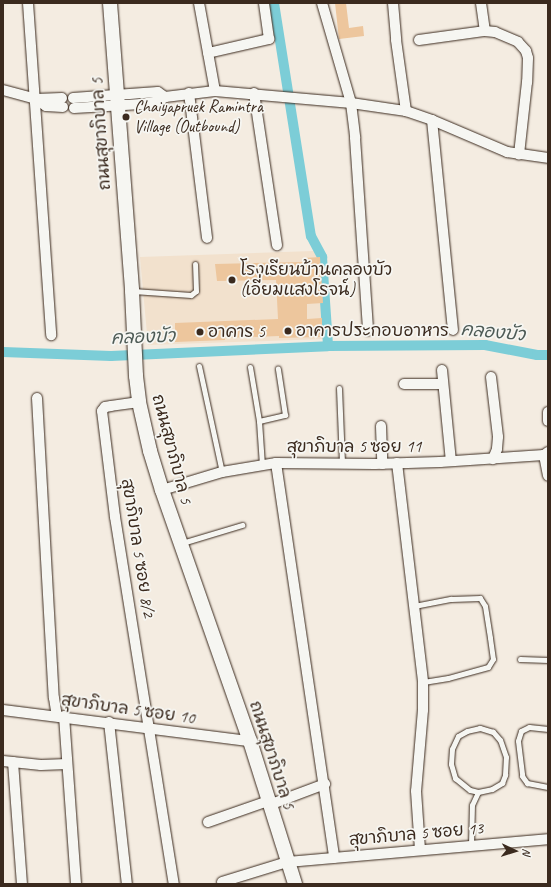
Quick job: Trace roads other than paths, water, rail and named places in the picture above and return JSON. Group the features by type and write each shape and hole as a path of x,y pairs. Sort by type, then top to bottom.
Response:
{"street":[{"path":"28,3 36,99 51,335"},
{"name":"ถนนสุขาภิบาล 5","path":"110,3 139,402 150,451 162,490 250,741 268,803 295,884"},
{"path":"199,3 215,91"},
{"path":"208,53 269,39 264,3"},
{"path":"322,3 351,103 355,138 368,331"},
{"path":"393,3 406,111"},
{"path":"481,3 485,31"},
{"path":"419,40 485,31 495,32 518,42 526,51 528,58 527,82 519,155"},
{"path":"3,90 36,99 46,106 62,103"},
{"path":"73,103 117,100 158,92 165,97 215,91 273,94 308,100 351,103 406,111 432,120 507,152 519,155 548,158"},
{"path":"254,93 277,245"},
{"path":"189,94 207,238"},
{"path":"432,120 453,330"},
{"path":"442,370 451,461"},
{"path":"490,377 498,437 497,448 493,458"},
{"path":"404,384 443,384"},
{"path":"37,398 53,690 61,716 67,764 76,884"},
{"name":"สุขาภิบาล 5 ซอย 8/2","path":"139,402 105,407 102,411 115,517 174,884"},
{"path":"548,412 548,421"},
{"path":"381,426 382,464"},
{"path":"546,454 548,476"},
{"name":"สุขาภิบาล 5 ซอย 11","path":"162,490 222,472 276,463 382,464 451,461 546,454"},
{"path":"276,463 334,858"},
{"path":"397,463 422,682 423,710 416,791 420,849"},
{"name":"สุขาภิบาล 5 ซอย 10","path":"3,710 109,722 250,741"},
{"path":"109,722 127,884"},
{"path":"22,884 8,761 41,765 67,764"},
{"path":"208,822 324,784"},
{"name":"สุขาภิบาล 5 ซอย 13","path":"222,882 287,862 420,849 548,839"}],"lane":[{"path":"132,291 191,295 196,291 195,264"},
{"path":"199,366 222,472"},
{"path":"250,367 259,421 262,465"},
{"path":"259,421 285,415 278,369"},
{"path":"339,388 342,463"},
{"path":"181,543 242,525"},
{"path":"414,606 451,599 480,598 484,606 491,645 492,659 488,667 448,678 422,682"},
{"path":"520,659 548,660"},
{"path":"548,729 529,727 521,731 518,741 522,776 527,783 548,787"},
{"path":"480,728 493,732 500,740 506,757 505,775 502,783 492,789 478,792 470,790 455,778 451,764 452,749 458,736 467,731 480,728"},
{"path":"471,845 472,805 478,792"}],"waterway":[{"path":"274,3 311,236 322,257 328,346"},
{"name":"คลองบัว","path":"3,352 111,356 328,346 485,345 537,355 548,355"}],"place":[{"name":"Chaiyapruek Ramintra Village (Outbound)","path":"126,117"},
{"name":"โรงเรียนบ้านคลองบัว (เอี่ยมแสงโรจน์)","path":"232,280"},
{"name":"อาคารประกอบอาหาร","path":"288,331"},
{"name":"อาคาร 5","path":"200,332"}]}
